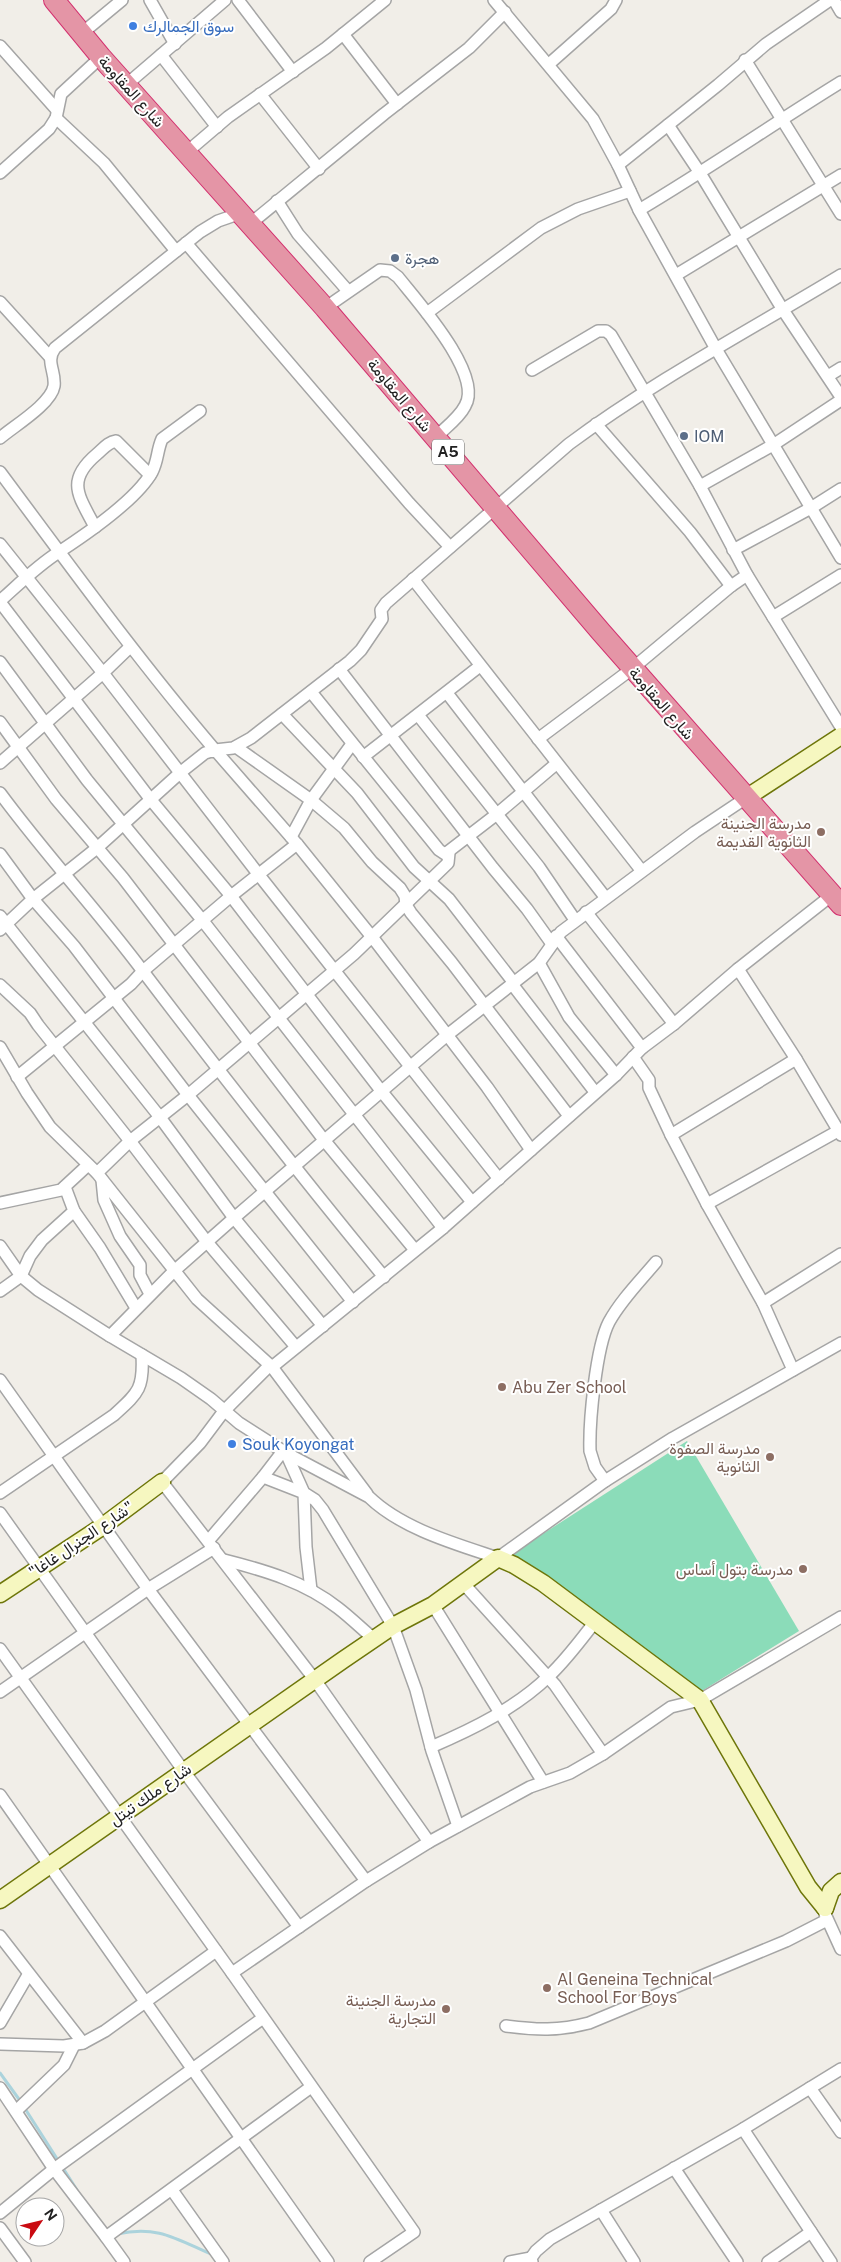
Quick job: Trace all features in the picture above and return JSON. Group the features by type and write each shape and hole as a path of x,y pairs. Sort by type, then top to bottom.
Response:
{"highway":[{"name":"شارع المقاومة","path":"54,0 101,57 325,308 495,509 836,900"}],"main road":[{"path":"746,798 841,736"},
{"name":"\"شارع الجنرال غاغا\"","path":"0,1594 103,1526 162,1482"},
{"path":"498,1558 514,1564 542,1583 700,1700 808,1887 826,1914"},
{"name":"شارع ملك تيتل","path":"0,1900 248,1725 302,1690 393,1626 433,1604 498,1558"},
{"path":"826,1914 831,1891 841,1882"}],"street":[{"path":"82,34 122,0"},
{"path":"150,0 175,44"},
{"path":"126,85 225,0"},
{"path":"238,0 293,72"},
{"path":"187,152 217,127 260,94 293,72 385,0"},
{"path":"494,0 593,119 716,349 841,558"},
{"path":"549,64 611,9 616,0"},
{"path":"618,165 718,85 745,60 830,0"},
{"path":"834,0 841,12"},
{"path":"50,357 55,348 210,226 245,218 277,202 469,48 505,12"},
{"path":"343,34 397,104"},
{"path":"0,46 56,114 104,163 176,251"},
{"path":"161,55 217,127"},
{"path":"0,173 49,129 63,92 101,57"},
{"path":"745,60 783,118 841,214"},
{"path":"640,210 841,82"},
{"path":"260,94 319,169"},
{"path":"668,125 700,173 783,310 841,398 773,445 700,486"},
{"path":"676,276 841,175"},
{"path":"427,313 541,228 578,209 630,191"},
{"path":"277,202 298,234 348,291"},
{"path":"186,243 409,503 450,548"},
{"path":"325,308 372,274 385,269 398,277 447,341 466,378 468,395 466,406 436,438"},
{"path":"323,1326 234,1218 159,1116 2,923 97,848 181,772 205,753 215,750 226,750 236,746 282,714 339,669 360,650 370,637 382,619 380,610 386,603 541,467 596,424 716,349 841,275"},
{"path":"0,302 50,357 54,385 52,392 41,405 0,438"},
{"path":"532,370 598,331 606,331 611,335 700,486 747,575 841,727"},
{"path":"828,376 841,368"},
{"path":"200,412 162,439 158,459 142,486 71,546 59,552 26,578 0,602 151,800 231,896 382,1092 472,1202"},
{"path":"596,424 684,525 731,586"},
{"path":"94,527 81,500 78,487 80,470 84,465 110,443 116,441 150,475"},
{"path":"0,472 130,647 215,750 294,840 371,936 487,1087 531,1150"},
{"path":"733,550 811,508 841,489"},
{"path":"0,544 499,1179"},
{"path":"538,740 633,668 731,586 747,575"},
{"path":"773,617 841,575"},
{"path":"414,579 556,764 641,870"},
{"path":"0,763 130,647"},
{"path":"0,662 87,780 203,921 443,1228"},
{"path":"363,757 480,666"},
{"path":"339,669 469,837 642,1048"},
{"path":"311,692 442,853 449,853 556,764"},
{"path":"447,693 605,897"},
{"path":"282,714 332,769 357,792 428,882 450,899 595,1092"},
{"path":"418,715 544,874 575,920"},
{"path":"0,722 56,799 123,878 324,1140 415,1250"},
{"path":"17,1077 131,984 143,971 231,896 259,875 294,840 311,800 352,744"},
{"path":"236,746 311,800 344,828 372,862 400,888 405,896 406,904 569,1116"},
{"path":"0,793 143,971 293,1167 384,1277"},
{"path":"110,1336 174,1271 234,1218 446,1036 538,963 554,940 575,920 641,870 746,798"},
{"path":"100,1176 130,1141 159,1116 188,1095 249,1041 335,970 448,863 449,853"},
{"path":"0,854 33,899 74,946 188,1095 354,1302"},
{"path":"429,1842 315,1680 212,1544 162,1482 200,1443 224,1411 271,1366 354,1302 443,1228 616,1075 642,1048 674,1024 738,970 836,900"},
{"path":"586,912 674,1024"},
{"path":"538,963 569,1017 616,1075"},
{"path":"707,1204 840,1133 796,1059 738,970"},
{"path":"0,985 30,1013 207,1242 296,1347"},
{"path":"0,1047 50,1127 100,1176 174,1271 214,1315 271,1366 369,1497 379,1507 438,1538 498,1558 605,1481 673,1438 841,1342"},
{"path":"633,1058 649,1080 649,1088 671,1135 707,1204 763,1302 793,1370"},
{"path":"671,1135 796,1059"},
{"path":"0,1203 55,1192 65,1187 88,1164"},
{"path":"100,1176 104,1200 120,1236 140,1265 140,1275 150,1294"},
{"path":"65,1187 74,1211 100,1248 136,1308"},
{"path":"0,1291 21,1276 30,1256 38,1245 74,1211"},
{"path":"0,1246 21,1276 38,1290 197,1389 224,1411 285,1452 369,1497"},
{"path":"763,1302 841,1254"},
{"path":"605,1481 595,1467 590,1451 601,1344 608,1324 618,1308 656,1262"},
{"path":"0,1493 114,1416 137,1392 143,1377 142,1354"},
{"path":"0,1380 148,1589 366,1881"},
{"path":"0,1692 212,1544 263,1477 285,1452"},
{"path":"285,1452 304,1493 311,1590"},
{"path":"263,1477 304,1493 315,1500 323,1510 393,1626 416,1690 431,1747 458,1826"},
{"path":"0,1513 183,1770 299,1927"},
{"path":"224,1560 278,1575 311,1590 338,1608 374,1639"},
{"path":"463,1583 548,1677 581,1719 603,1754"},
{"path":"433,1604 502,1712 543,1782"},
{"path":"232,1973 366,1881 429,1842 543,1782 570,1773 603,1754 670,1708 700,1700 841,1617"},
{"path":"431,1747 461,1734 502,1712 548,1677 594,1623"},
{"path":"0,1649 232,1973 414,2232 370,2262"},
{"path":"0,1795 239,2138 328,2262"},
{"path":"506,2026 543,2031 567,2029 589,2023 786,1941 826,1914 841,1949"},
{"path":"0,1936 79,2044"},
{"path":"0,2044 79,2044 105,2031 216,1951"},
{"path":"0,2023 28,1975"},
{"path":"0,2213 54,2169 263,2018"},
{"path":"16,2111 64,2065 79,2044"},
{"path":"510,2262 532,2260 543,2244 743,2129 841,2069"},
{"path":"106,2237 311,2087"},
{"path":"0,2088 54,2169 124,2262"},
{"path":"810,2088 841,2132"},
{"path":"743,2129 831,2262"},
{"path":"674,2168 737,2262"},
{"path":"172,2190 219,2261"},
{"path":"601,2210 634,2262"},
{"path":"0,2228 25,2262"},
{"path":"768,2262 810,2232"}],"green space":[{"path":"687,1441 799,1631 697,1694 510,1555"}],"waterway":[{"path":"0,2073 21,2102"},
{"path":"24,2107 77,2190"},
{"path":"117,2234 144,2231 156,2232 213,2255"}],"place":[{"name":"سوق الجمالرك","path":"133,26"},
{"name":"هجرة","path":"395,258"},
{"name":"IOM","path":"684,436"},
{"name":"مدرسة الجنينة الثانوية القديمة","path":"821,832"},
{"name":"Abu Zer School","path":"502,1387"},
{"name":"Souk Koyongat","path":"232,1444"},
{"name":"مدرسة الصفوة الثانوية","path":"770,1457"},
{"name":"مدرسة بتول أساس","path":"803,1569"},
{"name":"Al Geneina Technical School For Boys","path":"547,1988"},
{"name":"مدرسة الجنينة التجارية","path":"446,2009"}]}
